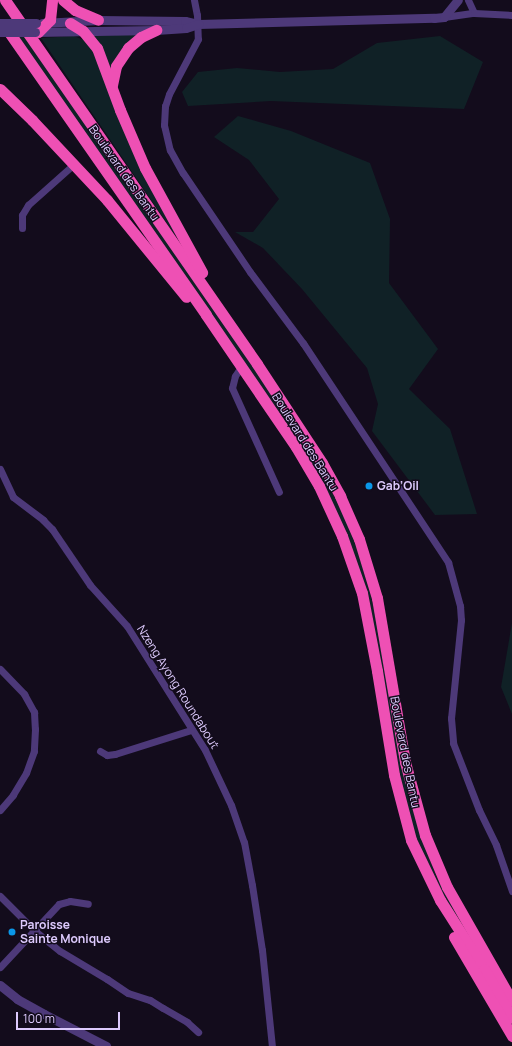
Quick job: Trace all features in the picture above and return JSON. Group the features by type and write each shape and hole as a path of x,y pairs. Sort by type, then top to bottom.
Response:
{"highway":[{"name":"Boulevard des Bantu","path":"5,0 257,364 330,476 361,545 377,598 405,762 425,835 447,887 512,1001"},
{"path":"36,29 48,23 52,14 52,0"},
{"path":"64,0 75,10 98,20"},
{"name":"Boulevard des Bantu","path":"0,19 242,367 296,447 319,486 354,566 372,639 394,775 411,840 440,900 484,969 512,1018"},
{"path":"70,23 84,31 97,48 137,151 162,201 197,264 257,364"},
{"path":"112,88 116,66 128,48 141,37 156,30"},
{"path":"0,89 74,164 121,216 204,320 224,341"},
{"path":"425,835 457,895 512,987"},
{"path":"411,840 426,879 457,942 512,1036"}],"street":[{"path":"194,0 198,24 198,39 169,94 165,106 164,125 170,150 183,173 250,272 298,337 448,562 460,606 461,620 451,718 453,743 473,796 496,845 512,891"},
{"path":"444,16 458,0"},
{"path":"468,0 474,13"},
{"path":"48,23 70,23 98,20 185,21 198,24 444,16 474,13 512,15"},
{"path":"0,23 36,29 84,31 156,30 186,28 198,24"},
{"path":"0,32 36,29"},
{"path":"22,228 22,215 28,205 74,164"},
{"path":"242,367 235,376 232,388 279,492"},
{"name":"Nzeng Ayong Roundabout","path":"0,469 13,497 43,520 52,529 90,585 127,626 191,730 205,750 231,805 244,842 261,943 272,1046"},
{"path":"0,669 24,694 34,712 35,730 34,751 26,773 13,795 0,810"},
{"path":"100,752 107,755 115,754 191,730"},
{"path":"0,896 35,932 60,951 107,978 128,993 150,1000 187,1022 198,1032"},
{"path":"0,967 18,947 35,932 44,919 59,904 70,901 88,904"},
{"path":"0,986 39,1011 106,1046"}],"shaded area":[{"path":"16,34 24,34 205,296 314,457 344,516 358,552 377,618 405,781 419,831 437,878 477,947 463,932 420,853 402,789 369,598 335,511"},
{"path":"139,34 110,74 93,36"},
{"path":"74,36 84,40 91,47 147,182 181,244 41,38"},
{"path":"440,36 483,62 464,109 271,101 188,106 182,92 198,72 237,68 280,72 333,69 377,43"},
{"path":"238,116 291,131 370,163 390,219 389,283 438,349 409,389 450,429 477,514 435,515 372,431 378,404 367,368 302,289 263,248 235,232 253,232 279,199 249,160 214,137"},
{"path":"512,623 512,714 501,687"}],"place":[{"name":"Gab’Oil","path":"369,486"},
{"name":"Paroisse Sainte Monique","path":"12,932"}]}
